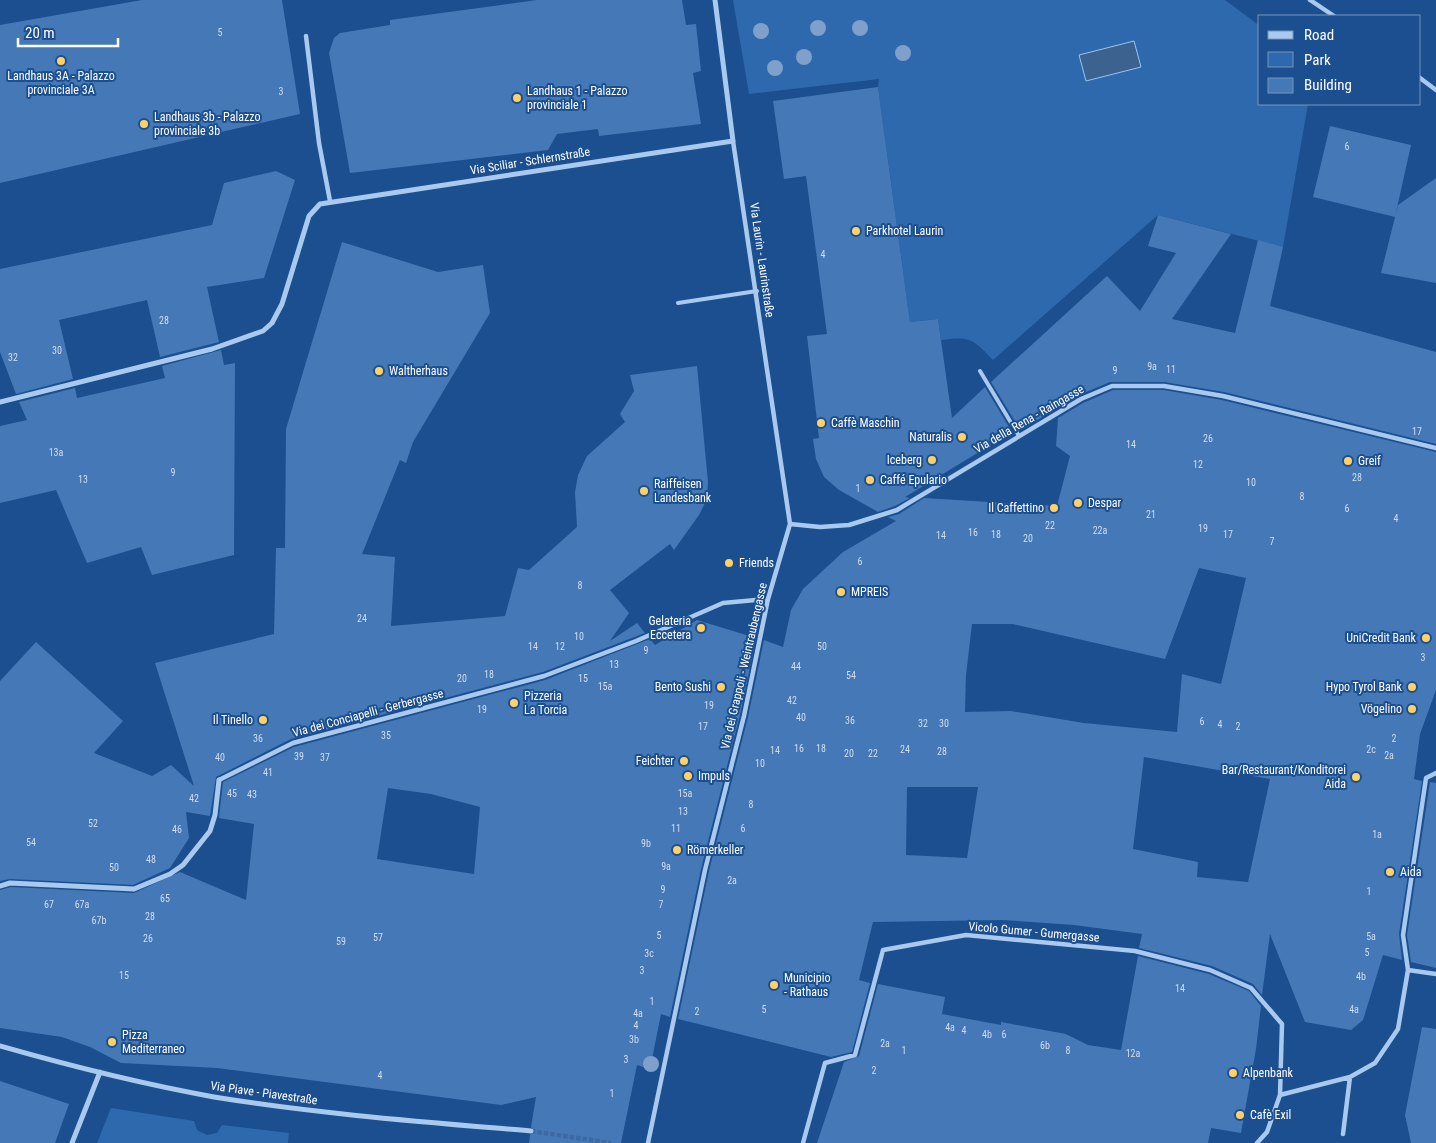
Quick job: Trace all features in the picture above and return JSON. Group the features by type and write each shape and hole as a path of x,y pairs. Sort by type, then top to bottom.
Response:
{"street":[{"name":"Via Laurin - Laurinstraße","path":"715,0 790,524"},
{"path":"1310,0 1332,15"},
{"path":"0,402 212,349 263,331 272,323 282,304 309,216 313,208 330,201 319,143 306,36"},
{"path":"1421,79 1436,90"},
{"name":"Via Sciliar - Schlernstraße","path":"330,201 734,141"},
{"name":"Via della Rena - Raingasse","path":"790,524 820,527 850,526 896,510 1081,399 1112,386 1164,386 1232,398 1436,448"},
{"name":"Via dei Grappoli - Weintraubengasse","path":"648,1143 705,870 744,716 768,599 790,524"},
{"name":"Via dei Conciapelli - Gerbergasse","path":"0,886 10,884 134,889 170,874 183,865 210,831 215,815 219,780 293,743 544,676 636,641 723,603 768,599"},
{"path":"1257,1143 1267,1132 1280,1095 1350,1078 1375,1063 1398,1028 1408,970 1403,935 1426,778 1436,773"},
{"name":"Vicolo Gumer - Gumergasse","path":"803,1143 825,1063 855,1055 883,950 966,935 1135,951 1210,970 1251,988 1282,1024 1280,1095"},
{"path":"1408,970 1436,974"},
{"name":"Via Piave - Piavestraße","path":"0,1046 100,1072 214,1097 350,1115 530,1131"},
{"path":"72,1143 100,1072"},
{"path":"1344,1134 1350,1078"}],"lane":[{"path":"678,303 756,291"},
{"path":"980,371 1019,436"}],"green space":[{"path":"733,0 1225,0 1258,25 1258,105 1308,105 1283,247 1158,215 993,360 981,347 965,339 941,340 938,319 910,322 878,87 879,79 749,94"},
{"path":"111,1108 194,1121 197,1130 207,1135 217,1133 222,1125 289,1133 288,1143 97,1143"}],"shaded area":[{"path":"1134,41 1141,67 1086,81 1079,55"}],"building":[{"path":"142,0 282,0 300,114 0,183 0,25"},
{"name":"Landhaus 1 - Palazzo provinciale 1","path":"537,0 682,0 686,25 696,24 701,71 693,73 701,124 599,136 598,129 557,134 548,150 350,173 329,53 334,38 340,33 390,25 390,20"},
{"name":"Parkhotel Laurin","path":"878,87 910,322 938,319 952,418 985,387 1012,432 905,497 910,498 878,512 839,490 824,477 816,459 813,439 819,438 807,336 827,334 806,176 784,179 773,101"},
{"path":"1330,126 1411,145 1395,217 1313,197"},
{"path":"276,171 295,180 264,278 207,287 219,342 160,357 147,300 59,320 73,379 16,394 0,352 0,269 212,225 224,183"},
{"path":"1436,178 1436,283 1381,273 1398,205"},
{"path":"1158,215 1231,234 1172,319 1235,333 1258,240 1283,247 1270,306 1436,352 1436,444 1224,392 1164,382 1110,382 1079,395 1029,425 1028,423 1019,428 991,382 1107,276 1140,311 1176,253 1148,246"},
{"path":"342,242 438,272 483,265 490,313 413,442 406,463 400,460 362,554 395,557 391,626 505,616 518,568 529,570 577,527 575,492 578,475 587,456 625,422 620,414 634,391 630,375 697,366 708,482 707,499 699,515 674,550 670,544 610,590 629,613 610,641 637,623 645,633 543,672 291,739 216,777 210,816 186,812 189,838 170,868 133,885 10,879 0,881 0,681 36,642 123,721 94,753 152,776 171,765 194,786 155,663 274,634 276,548 285,548 286,429"},
{"path":"221,350 224,365 235,363 234,555 152,575 141,547 87,563 56,490 0,503 0,426 27,420 19,402 75,388 77,398 165,378 162,366"},
{"path":"1113,390 1164,390 1222,400 1436,452 1436,690 1420,734 1414,779 1422,781 1399,934 1402,960 1383,955 1363,1020 1351,1030 1305,1022 1270,934 1262,995 1253,984 1212,966 1139,948 1142,934 1074,925 1003,920 873,922 859,980 870,983 852,1052 831,1057 678,1019 709,871 748,717 764,640 783,647 791,610 803,589 843,552 896,521 888,517 899,514 924,498 1057,506 1070,456 1056,446 1058,418 1083,403","holes":["1199,568 1246,578 1221,684 1182,674 1177,732 1084,723 1011,711 965,712 966,675 972,624 1013,624 1165,659","1144,757 1270,779 1248,882 1197,877 1198,862 1133,849","907,787 978,787 967,858 906,855"]},
{"path":"697,620 756,638 740,715 701,869 670,1017 661,1014 650,1069 637,1065 621,1143 529,1143 530,1135 535,1132 531,1127 536,1097 501,1105 217,1068 121,1063 90,1047 62,1037 0,1028 0,890 11,887 134,893 180,872 246,900 254,824 219,818 223,782 294,747 545,680 650,639 655,645","holes":["388,788 431,794 480,807 474,874 377,859"]},
{"path":"1430,782 1436,783 1436,968 1411,962 1407,935"},
{"path":"1138,956 1209,974 1249,991 1261,1006 1256,1049 1241,1133 1211,1128 1208,1143 817,1143 844,1062 859,1056 878,984 945,997 942,1014 1066,1034 1088,1045 1121,1050"},
{"path":"1422,1027 1436,1029 1436,1143 1411,1143 1405,1115"},
{"path":"0,1081 69,1104 55,1143 0,1143"}],"tunnel":[{"path":"531,1131 611,1143"}],"place":[{"name":"Landhaus 3A - Palazzo provinciale 3A","path":"61,61"},
{"name":"Landhaus 1 - Palazzo provinciale 1","path":"517,98"},
{"name":"Landhaus 3b - Palazzo provinciale 3b","path":"144,124"},
{"name":"Parkhotel Laurin","path":"856,231"},
{"name":"Waltherhaus","path":"379,371"},
{"name":"Caffè Maschin","path":"821,423"},
{"name":"Naturalis","path":"962,437"},
{"name":"Iceberg","path":"932,460"},
{"name":"Greif","path":"1348,461"},
{"name":"Caffé Epulario","path":"870,480"},
{"name":"Raiffeisen Landesbank","path":"644,491"},
{"name":"Despar","path":"1078,503"},
{"name":"Il Caffettino","path":"1054,508"},
{"name":"Friends","path":"729,563"},
{"name":"MPREIS","path":"841,592"},
{"name":"Gelateria Eccetera","path":"701,628"},
{"name":"UniCredit Bank","path":"1426,638"},
{"name":"Bento Sushi","path":"721,687"},
{"name":"Hypo Tyrol Bank","path":"1412,687"},
{"name":"Pizzeria La Torcia","path":"514,703"},
{"name":"Vögelino","path":"1412,709"},
{"name":"Il Tinello","path":"263,720"},
{"name":"Feichter","path":"684,761"},
{"name":"Impuls","path":"688,776"},
{"name":"Bar/Restaurant/Konditorei Aida","path":"1356,777"},
{"name":"Römerkeller","path":"677,850"},
{"name":"Aida","path":"1390,872"},
{"name":"Municipio - Rathaus","path":"774,985"},
{"name":"Pizza Mediterraneo","path":"112,1042"},
{"name":"Alpenbank","path":"1233,1073"},
{"name":"Cafè Exil","path":"1240,1115"}]}
